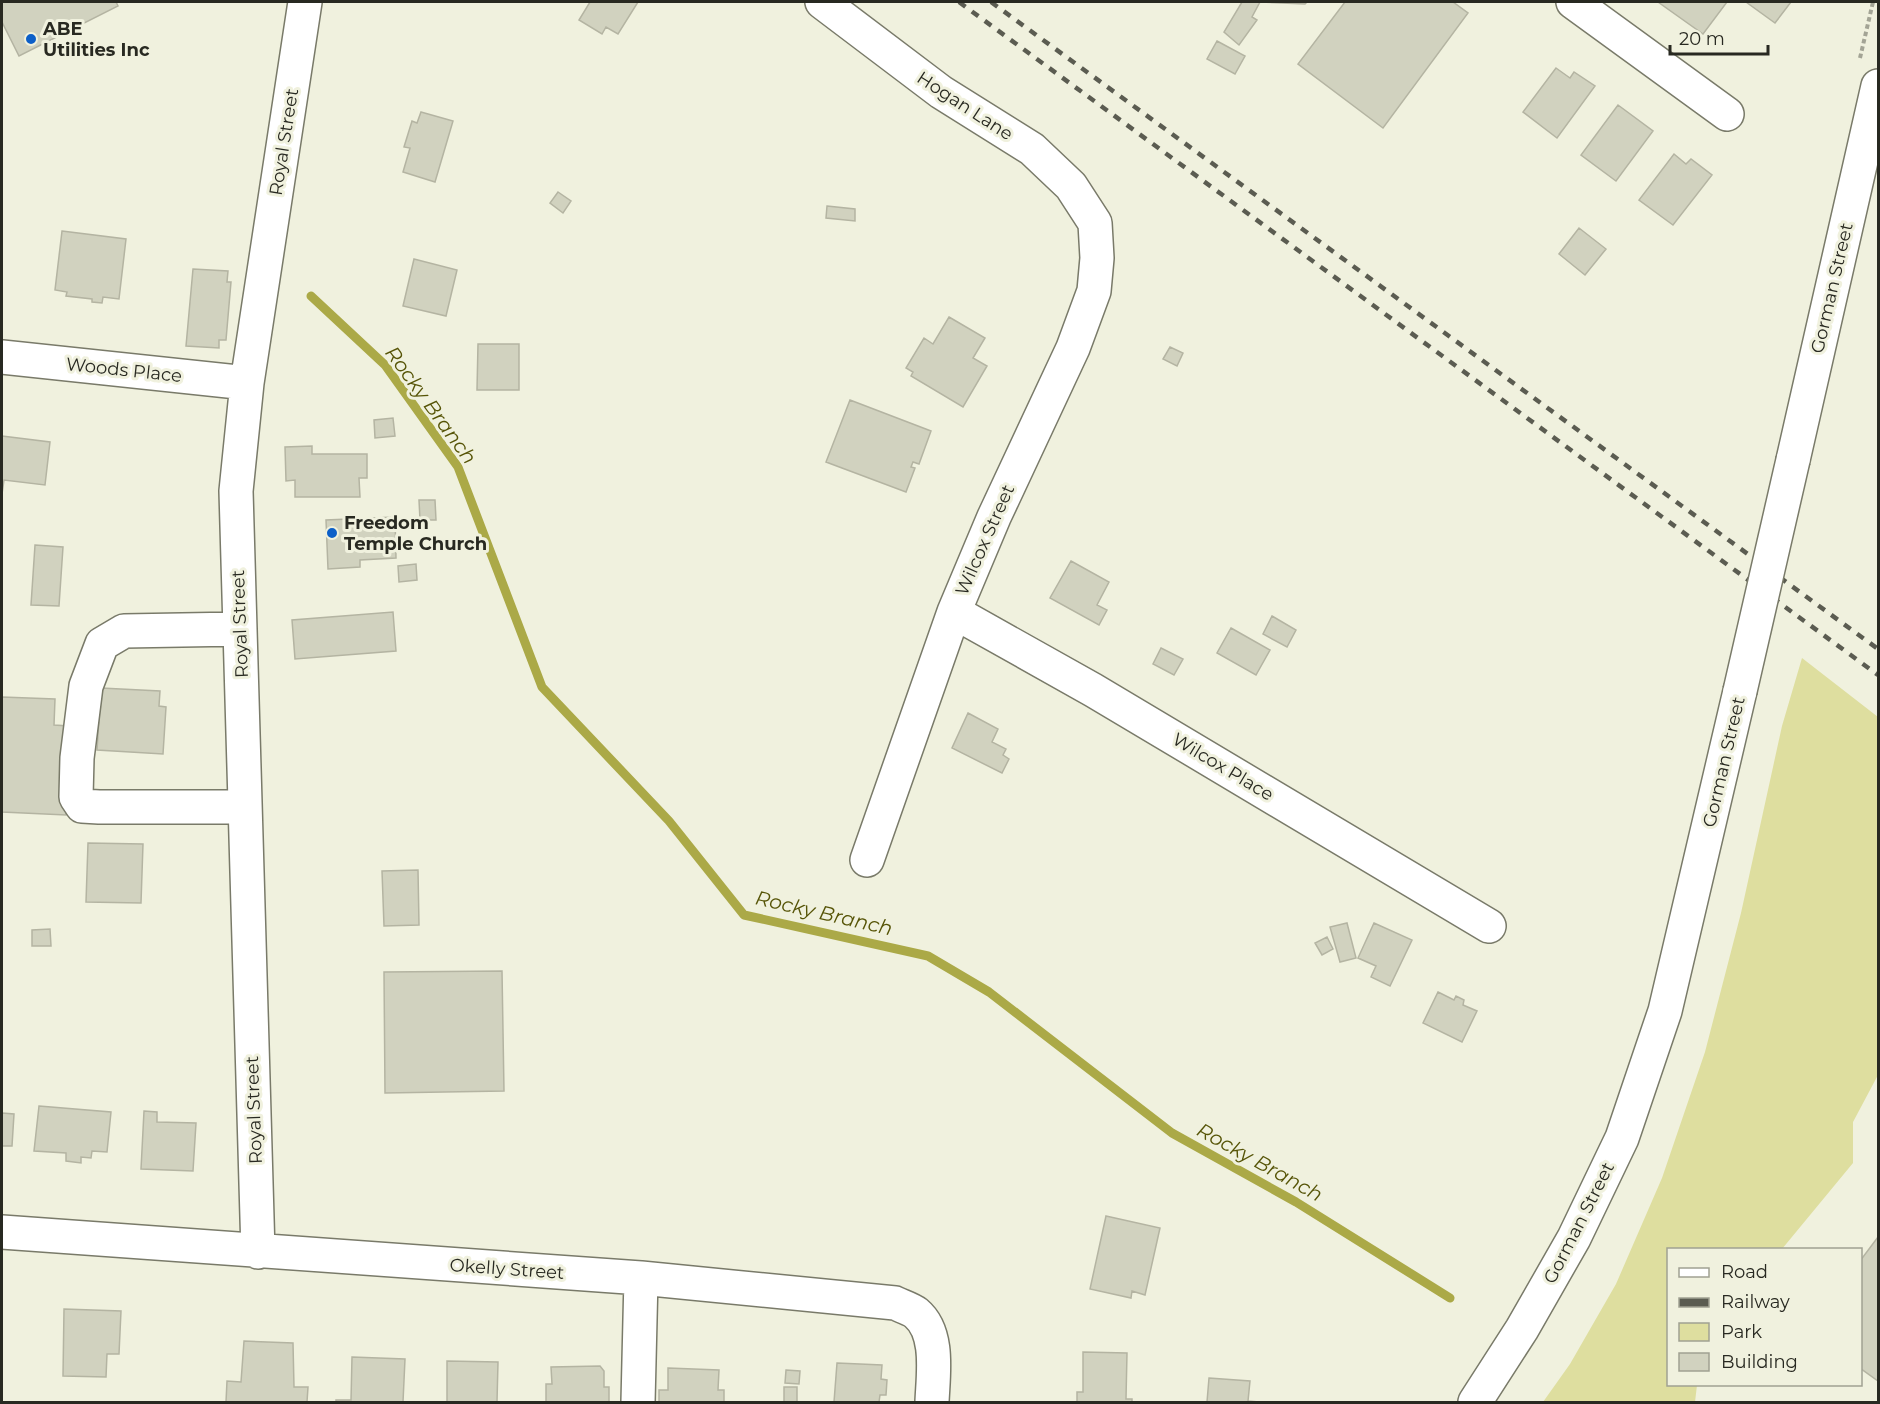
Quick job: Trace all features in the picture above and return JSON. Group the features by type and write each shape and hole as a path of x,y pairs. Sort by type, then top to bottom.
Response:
{"street":[{"name":"Royal Street","path":"258,1252 237,491 247,383 305,2"},
{"name":"Hogan Lane","path":"822,2 941,92 1032,149 1071,186 1095,223"},
{"path":"1573,2 1726,114"},
{"name":"Gorman Street","path":"1475,1402 1522,1329 1574,1238 1622,1138 1665,1011 1878,86"},
{"name":"Wilcox Street","path":"867,860 954,612 994,517 1073,348 1094,291 1098,258 1095,223"},
{"name":"Woods Place","path":"2,357 247,383"},
{"name":"Wilcox Place","path":"954,612 1093,690 1489,926"},
{"path":"240,629 124,632 102,644 86,686 77,758 76,797 82,806 245,807"},
{"name":"Okelly Street","path":"2,1232 641,1278 895,1303 916,1313 927,1327 933,1352 932,1402"},
{"path":"638,1402 641,1278"}],"green space":[{"path":"1802,658 1878,717 1878,1075 1853,1122 1853,1163 1783,1248 1667,1248 1667,1386 1697,1386 1695,1402 1543,1402 1570,1364 1616,1284 1662,1178 1705,1052 1741,913 1782,726"}],"building":[{"name":"ABE Utilities Inc","path":"2,2 116,2 118,6 19,56 2,22"},
{"path":"590,2 638,2 618,34 606,27 602,34 579,20"},
{"path":"1242,2 1260,2 1252,17 1257,20 1239,45 1224,32"},
{"path":"1260,2 1307,2 1305,4"},
{"path":"1345,2 1453,2 1468,13 1383,128 1298,64"},
{"path":"1658,2 1727,2 1703,34"},
{"path":"1746,2 1791,2 1775,23"},
{"path":"1217,41 1245,56 1235,74 1207,59"},
{"path":"1556,68 1570,78 1574,72 1595,86 1557,138 1523,112"},
{"path":"1618,105 1653,131 1616,181 1581,155"},
{"path":"421,112 453,121 435,182 403,172 410,148 404,147 412,121 417,123"},
{"path":"1674,154 1686,164 1691,159 1712,175 1673,225 1639,200"},
{"path":"558,192 571,201 563,213 550,203"},
{"path":"827,206 855,209 855,221 826,218"},
{"path":"1579,228 1606,249 1585,275 1559,254"},
{"path":"62,231 126,239 119,299 103,297 102,303 92,302 92,299 66,296 67,292 55,290"},
{"path":"414,259 457,270 446,316 403,306"},
{"path":"193,269 228,271 227,282 231,282 226,340 219,340 219,348 186,346"},
{"path":"949,317 985,338 973,358 987,366 963,407 911,376 913,372 906,368 924,338 933,344"},
{"path":"478,344 519,344 519,390 477,390"},
{"path":"1170,347 1183,353 1177,366 1163,359"},
{"path":"850,400 931,431 919,464 913,462 911,467 915,468 906,492 826,462"},
{"path":"393,418 395,436 375,438 374,420"},
{"path":"2,436 50,442 45,485 4,480 2,494"},
{"path":"312,446 312,454 367,454 367,478 359,478 360,497 295,497 295,480 286,481 285,447"},
{"path":"419,500 435,500 436,520 420,520"},
{"path":"395,517 396,558 360,560 360,567 328,569 326,520"},
{"path":"35,545 63,547 59,606 31,605"},
{"path":"1071,561 1109,582 1097,605 1107,610 1099,625 1050,598"},
{"path":"416,564 417,580 399,582 398,566"},
{"path":"393,612 396,651 295,659 292,620"},
{"path":"1272,616 1296,630 1287,647 1263,634"},
{"path":"1231,628 1270,650 1256,675 1217,653"},
{"path":"1161,648 1183,659 1174,675 1153,664"},
{"path":"101,688 160,691 159,706 166,707 163,754 97,750"},
{"path":"2,697 55,699 54,725 69,726 66,815 2,812"},
{"path":"968,713 998,729 992,742 1006,749 1003,755 1009,759 1002,773 952,748"},
{"path":"88,843 143,844 141,903 86,902"},
{"path":"418,870 419,925 384,926 382,871"},
{"path":"1347,923 1356,958 1340,962 1330,927"},
{"path":"1374,923 1412,940 1390,986 1371,977 1376,966 1358,958"},
{"path":"50,929 51,946 32,946 32,930"},
{"path":"1327,937 1333,949 1322,955 1315,943"},
{"path":"502,971 504,1091 385,1093 384,972"},
{"path":"1438,992 1454,1000 1456,996 1464,1000 1463,1005 1477,1011 1462,1042 1423,1023"},
{"path":"39,1106 111,1112 107,1152 92,1151 91,1158 81,1157 81,1163 66,1161 66,1153 34,1151"},
{"path":"144,1111 157,1112 157,1122 196,1123 193,1171 141,1169"},
{"path":"2,1113 14,1114 12,1146 2,1146"},
{"path":"1106,1216 1160,1228 1145,1295 1132,1291 1131,1298 1090,1289"},
{"path":"1878,1237 1878,1381 1862,1369 1862,1258"},
{"path":"64,1309 121,1311 119,1354 107,1354 106,1377 63,1376"},
{"path":"244,1341 293,1343 294,1387 308,1387 307,1402 226,1402 227,1381 241,1382"},
{"path":"1083,1352 1127,1353 1126,1399 1132,1399 1132,1402 1077,1402 1077,1392 1083,1392"},
{"path":"352,1357 405,1359 403,1402 336,1402 336,1400 351,1400"},
{"path":"447,1361 498,1362 497,1402 447,1402"},
{"path":"837,1363 882,1365 881,1379 887,1380 886,1395 880,1395 879,1402 834,1402"},
{"path":"600,1366 604,1371 604,1387 609,1387 609,1402 546,1402 546,1384 552,1384 551,1367"},
{"path":"668,1368 719,1370 718,1390 724,1390 724,1402 659,1402 659,1390 668,1390"},
{"path":"786,1370 800,1371 799,1384 785,1383"},
{"path":"1209,1378 1250,1381 1248,1401 1259,1402 1207,1402"},
{"path":"784,1387 797,1387 797,1402 784,1402"}],"waterway":[{"name":"Rocky Branch","path":"311,296 385,365 458,467 542,687 669,821 744,915 928,956 989,992 1172,1133 1296,1202 1450,1298"}],"railway":[{"path":"959,2 1878,675"},
{"path":"991,2 1878,649"}],"place":[{"name":"ABE Utilities Inc","path":"31,39"},
{"name":"Freedom Temple Church","path":"332,533"}]}
